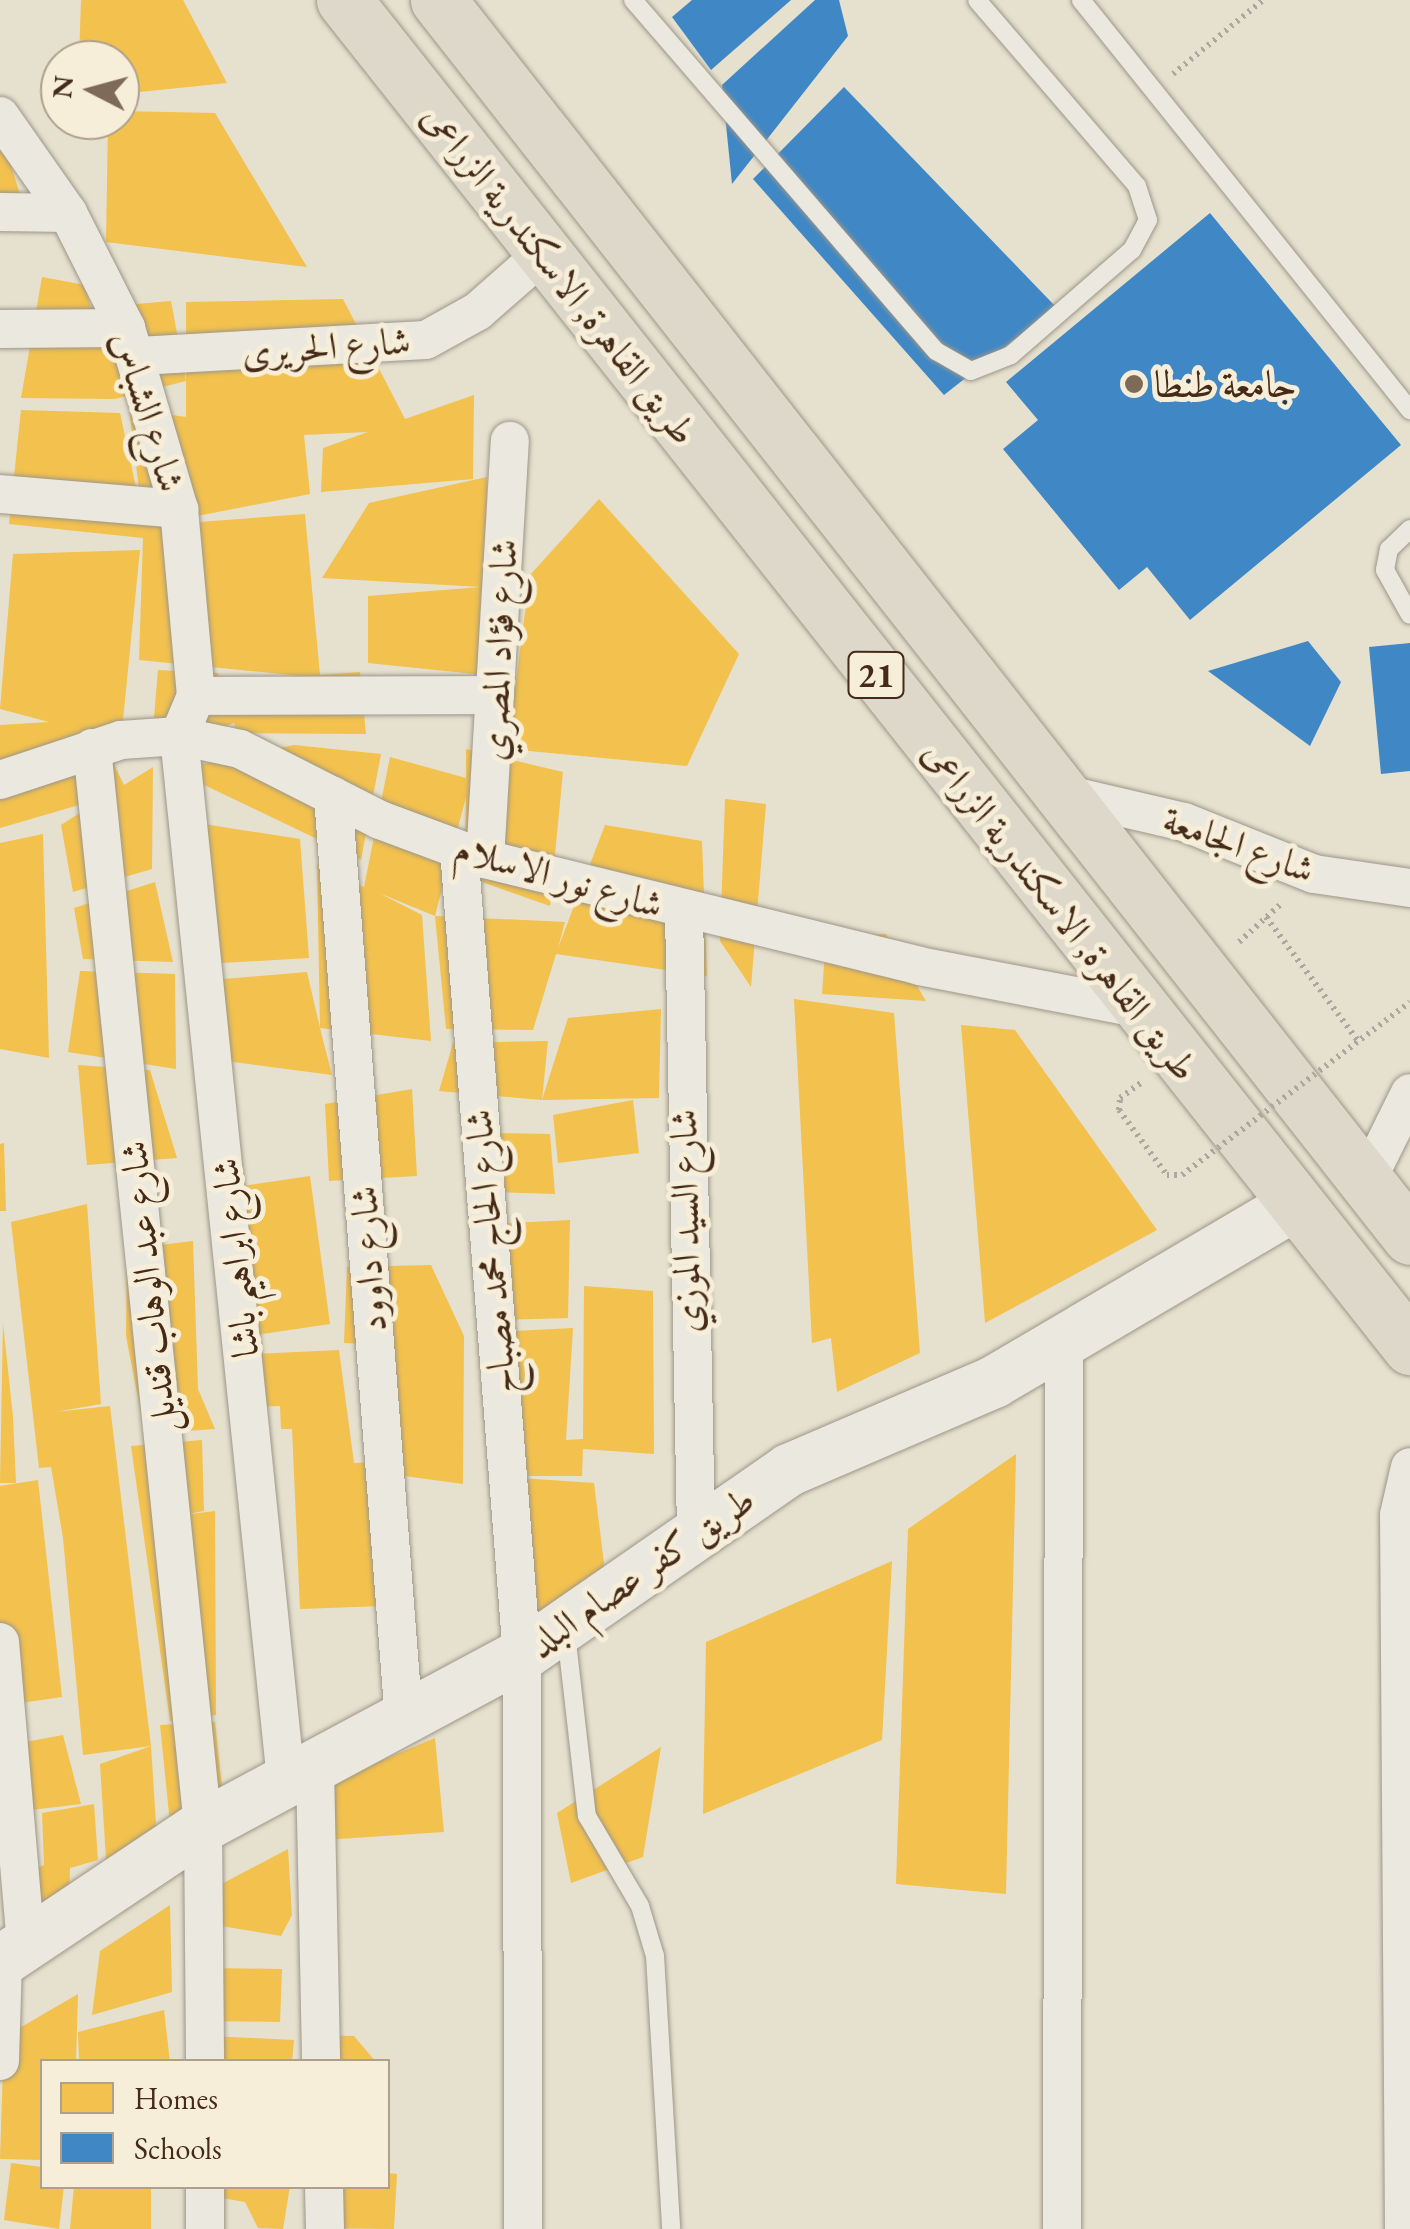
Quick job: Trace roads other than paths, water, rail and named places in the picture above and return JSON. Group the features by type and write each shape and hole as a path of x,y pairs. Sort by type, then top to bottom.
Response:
{"highway":[{"name":"طريق القاهرة, الاسكندرية الزراعى","path":"344,0 1138,1008 1410,1346"},
{"name":"طريق القاهرة, الاسكندرية الزراعى","path":"438,0 1068,795 1410,1237"},
{"path":"510,210 565,165"}],"street":[{"name":"شارع الشباس","path":"0,116 68,213 132,342 179,509 196,696 179,736"},
{"path":"0,212 68,213"},
{"name":"شارع الحريرى","path":"0,329 132,342 426,340 478,311 544,253"},
{"name":"شارع فؤاد المصري","path":"472,855 495,695 510,441"},
{"path":"0,494 179,509"},
{"path":"196,696 495,695"},
{"name":"شارع نور الاسلام","path":"0,780 92,748 179,736 240,749 333,796 472,855 684,912 1138,1008"},
{"name":"شارع ابراهيم باشا","path":"179,736 300,1775 321,2059"},
{"name":"شارع عبد الوهاب قنديل","path":"92,748 202,1826 205,2059"},
{"name":"شارع الجامعة","path":"1068,795 1184,822 1314,874 1410,888"},
{"name":"شارع داوود","path":"333,796 404,1721"},
{"name":"شارع الحاج محمد مصباح","path":"472,855 522,1655 523,2229"},
{"name":"شارع السيد الموزي","path":"684,912 696,1531"},
{"path":"1366,1182 1410,1094"},
{"name":"طريق كفر عصام البلد","path":"10,1956 202,1826 522,1655 789,1470 946,1406 1064,1342 1296,1204"},
{"path":"1062,2229 1064,1342"},
{"path":"1404,2229 1398,1515 1410,1467"},
{"path":"0,1642 10,1956 0,2061"},
{"path":"205,2189 205,2229"},
{"path":"324,2189 325,2229"}],"lane":[{"path":"633,0 936,352 971,371 1011,355 1132,250 1148,220 1137,186 977,0"},
{"path":"1089,3 1153,90 1410,410"},
{"path":"1410,529 1390,548 1385,570 1410,615"},
{"path":"566,1627 587,1816 640,1906 656,1956 671,2229"}],"place":[{"name":"جامعة طنطا","path":"1134,384"}]}
